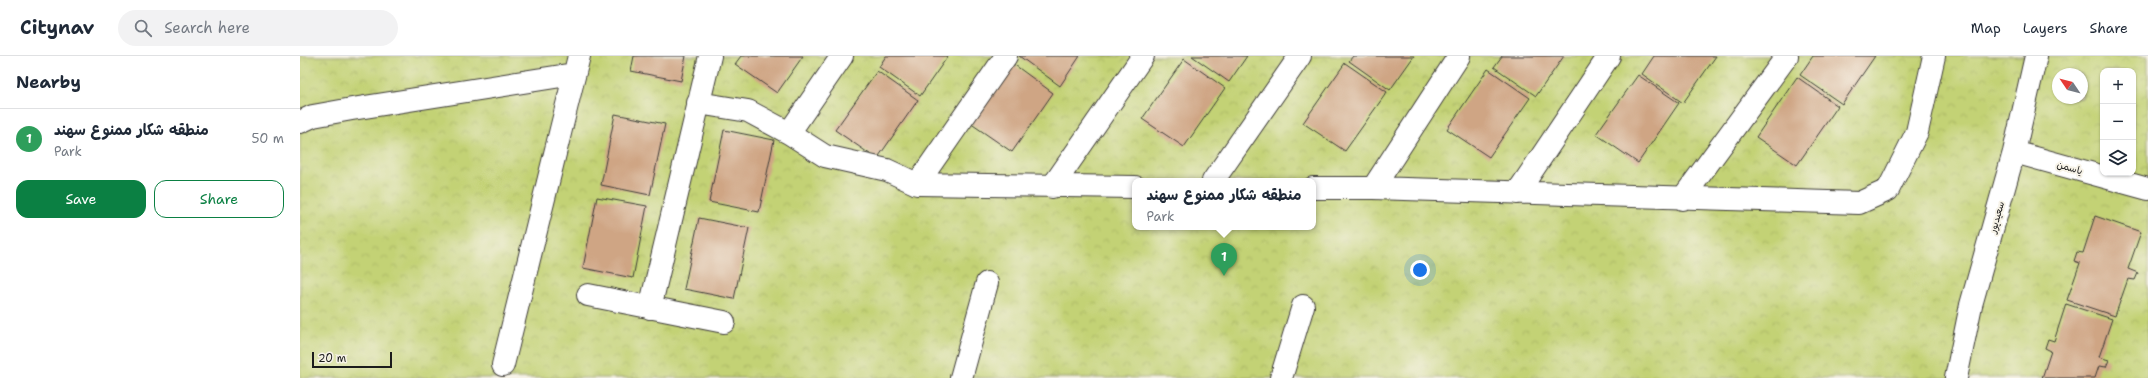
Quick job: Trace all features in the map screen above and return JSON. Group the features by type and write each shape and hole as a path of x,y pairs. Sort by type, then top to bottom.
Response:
{"street":[{"path":"650,308 710,56"},
{"path":"789,133 842,56"},
{"path":"917,184 1006,56"},
{"path":"1052,187 1143,56"},
{"path":"1215,178 1300,56"},
{"path":"1373,188 1459,56"},
{"path":"1517,193 1610,56"},
{"path":"1316,188 1373,188 1682,199 1859,203 1888,190 1918,132 1934,56"},
{"name":"سعیدپور","path":"1956,378 1971,305 2014,152 2036,56"},
{"path":"1682,199 1777,60"},
{"path":"300,122 312,116 577,65 503,365"},
{"path":"698,103 748,111 789,133 825,156 887,170 917,184 1132,187"},
{"name":"یاسمن","path":"2014,152 2148,189"},
{"path":"961,378 987,283"},
{"path":"588,295 724,322"},
{"path":"1281,378 1303,306"}],"green space":[{"path":"300,56 2148,56 2148,378 300,378"}],"building":[{"path":"634,56 686,56 681,81 631,71"},
{"path":"741,56 803,56 777,93 735,64"},
{"path":"886,56 948,56 920,96 879,67"},
{"path":"1019,56 1080,56 1060,86"},
{"path":"1192,56 1247,56 1229,82"},
{"path":"1353,56 1414,56 1390,90 1349,61"},
{"path":"1502,56 1564,56 1536,96 1494,67"},
{"path":"1654,56 1716,56 1683,103 1642,74"},
{"path":"1813,56 1875,56 1842,104 1800,75"},
{"path":"1184,59 1225,88 1184,147 1142,119"},
{"path":"1012,63 1053,93 1012,152 970,123"},
{"path":"1345,63 1387,92 1345,151 1303,123"},
{"path":"1488,69 1530,98 1489,157 1447,129"},
{"path":"877,71 918,100 877,159 835,130"},
{"path":"1638,75 1679,103 1638,163 1596,134"},
{"path":"1797,77 1838,106 1797,165 1756,137"},
{"path":"615,114 665,124 650,195 601,185"},
{"path":"724,130 774,140 759,212 709,202"},
{"path":"597,197 647,206 633,278 583,268"},
{"path":"2095,216 2141,232 2128,269 2138,273 2135,280 2128,279 2115,316 2067,300 2080,263 2074,261 2077,252 2083,253"},
{"path":"699,218 749,228 734,299 684,289"},
{"path":"2066,304 2112,319 2099,357 2109,360 2106,367 2099,366 2095,378 2042,378 2051,351 2045,348 2048,339 2054,341"}],"place":[{"name":"منطقه شکار ممنوع سهند","path":"1224,276"}]}
